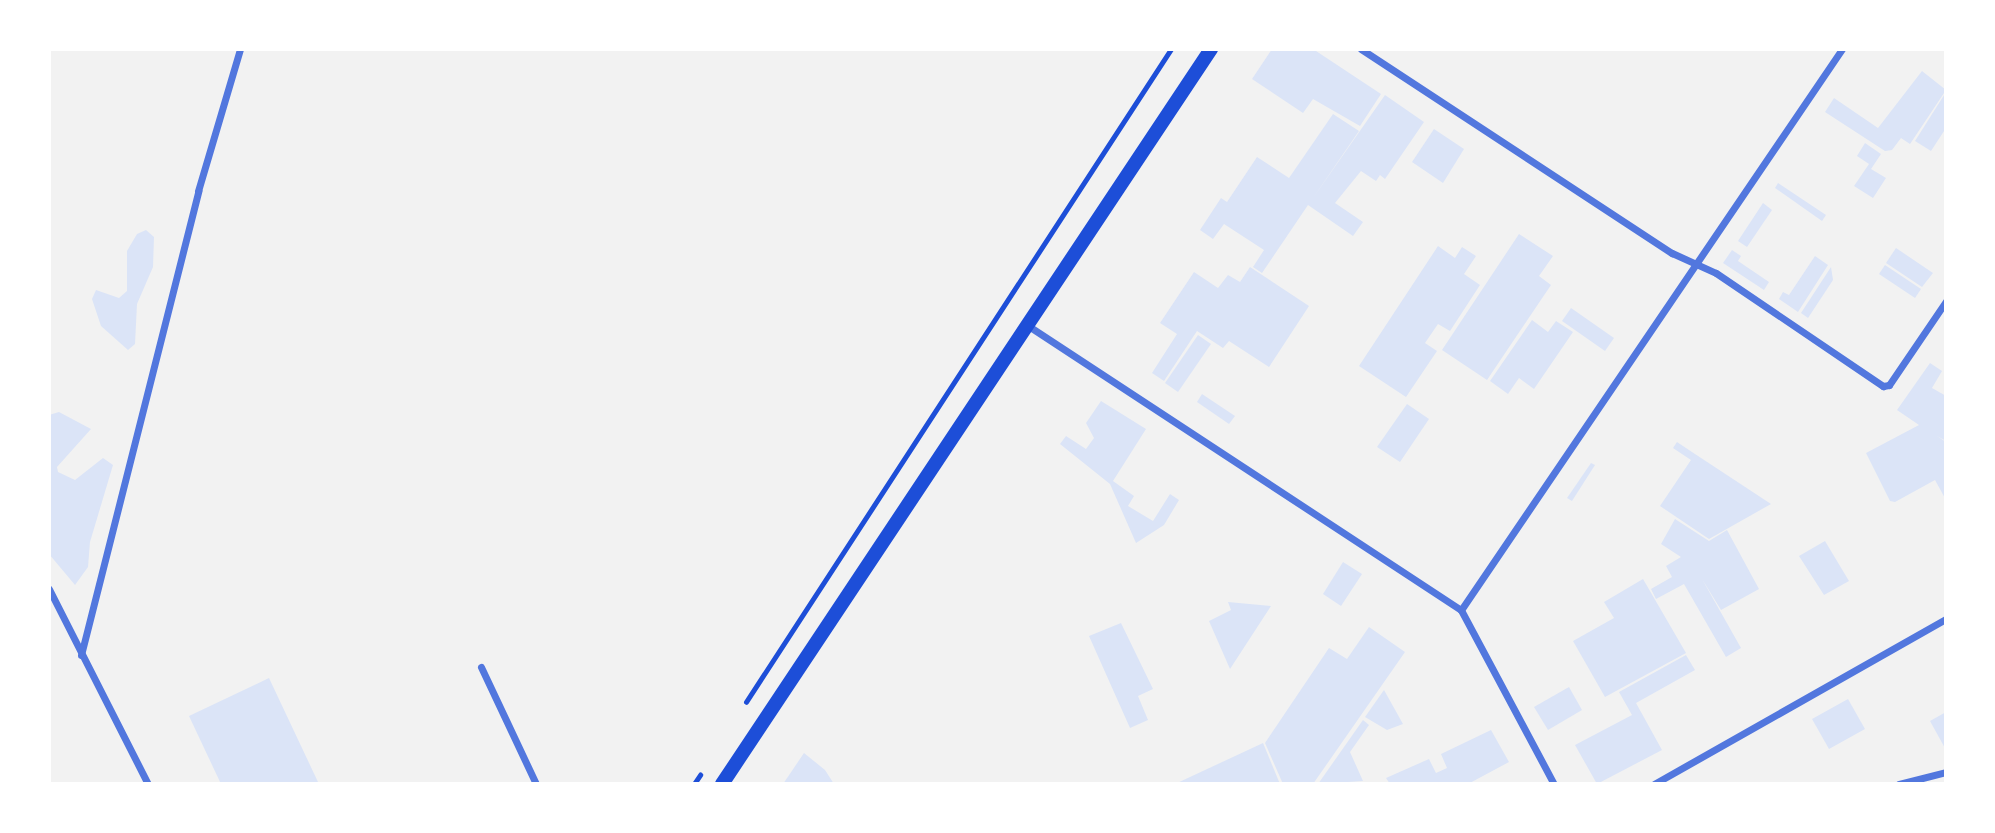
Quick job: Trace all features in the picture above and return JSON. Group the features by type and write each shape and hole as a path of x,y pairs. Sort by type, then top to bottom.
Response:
{"main road":[{"path":"722,784 1211,49"}],"street":[{"path":"81,655 194,204 240,49"},
{"path":"1361,49 1672,253 1695,264 1883,386 1889,385 1946,301"},
{"path":"1461,610 1842,49"},
{"path":"1027,325 1461,610 1554,784"},
{"path":"49,589 148,784"},
{"path":"1654,784 1946,619"},
{"path":"481,667 536,784"},
{"path":"1899,784 1946,772"}],"path":[{"path":"738,714 1171,49"},
{"path":"694,784 701,772"}],"shaded area":[{"path":"1272,49 1313,49 1381,94 1360,126 1313,99 1303,113 1252,79"},
{"path":"1922,71 1946,90 1910,144 1901,138 1892,150 1885,151 1825,112 1834,98 1878,128"},
{"path":"1946,92 1946,128 1931,151 1915,141"},
{"path":"1385,95 1424,122 1385,179 1380,175 1376,181 1361,171 1335,203 1363,222 1353,236 1308,205 1262,273 1253,267 1264,250 1224,224 1213,239 1200,230 1221,198 1227,202 1257,157 1289,178 1333,114 1359,131 1313,198"},
{"path":"1434,129 1464,149 1443,183 1412,162"},
{"path":"1865,143 1881,154 1871,169 1886,178 1873,198 1854,186 1869,164 1857,156"},
{"path":"1778,183 1826,215 1822,221 1775,188"},
{"path":"1763,203 1772,210 1747,247 1738,241"},
{"path":"146,230 154,237 153,267 137,304 135,344 128,350 101,326 92,299 96,290 119,298 127,291 127,251 137,234"},
{"path":"1519,234 1553,256 1539,276 1551,285 1487,380 1442,350"},
{"path":"1438,246 1455,258 1462,247 1476,256 1464,274 1480,285 1450,331 1438,324 1425,343 1437,351 1406,397 1359,366"},
{"path":"1896,248 1933,273 1922,287 1886,263"},
{"path":"1732,250 1741,256 1738,261 1769,282 1764,290 1723,263"},
{"path":"1815,256 1828,265 1798,312 1779,299 1783,292 1789,295"},
{"path":"1885,265 1921,289 1915,298 1879,274"},
{"path":"1250,267 1309,306 1269,367 1229,341 1223,348 1197,331 1164,381 1152,373 1177,334 1160,323 1194,272 1218,288 1228,275 1240,282"},
{"path":"1831,267 1833,280 1808,318 1801,313"},
{"path":"1571,308 1614,338 1605,351 1562,321"},
{"path":"1532,320 1548,332 1556,321 1573,332 1534,389 1519,378 1508,394 1490,381"},
{"path":"1198,335 1211,344 1178,392 1165,383"},
{"path":"1930,363 1942,371 1932,388 1946,396 1946,441 1937,436 1946,442 1946,500 1935,480 1895,502 1890,501 1866,453 1919,425 1897,410"},
{"path":"1202,394 1235,416 1229,424 1197,402"},
{"path":"1101,401 1146,429 1113,481 1134,496 1128,506 1153,521 1170,494 1179,500 1164,525 1136,543 1110,484 1060,444 1066,436 1086,449 1094,438 1086,423"},
{"path":"1407,404 1429,419 1400,462 1377,447"},
{"path":"59,412 91,429 57,467 58,472 75,480 103,458 113,465 90,542 88,567 75,585 49,554 49,415"},
{"path":"1677,442 1771,504 1709,539 1660,506 1691,460 1673,448"},
{"path":"1591,463 1595,465 1572,501 1567,498"},
{"path":"1675,519 1709,541 1727,530 1759,589 1721,610 1702,579 1741,648 1726,657 1684,584 1656,599 1651,589 1672,577 1666,566 1681,557 1661,544"},
{"path":"1825,541 1849,581 1824,595 1799,556"},
{"path":"1343,562 1362,574 1341,606 1323,594"},
{"path":"1643,579 1686,653 1605,697 1573,641 1614,618 1604,602"},
{"path":"1228,602 1271,606 1230,669 1209,621 1231,610"},
{"path":"1121,623 1153,689 1138,696 1148,720 1130,728 1089,636"},
{"path":"1369,627 1405,652 1313,784 1283,784 1265,743 1329,648 1347,659"},
{"path":"1686,655 1695,670 1636,703 1662,750 1597,784 1575,745 1632,715 1619,692"},
{"path":"269,678 318,782 221,784 189,716"},
{"path":"1569,687 1582,710 1548,730 1534,707"},
{"path":"1384,690 1403,724 1387,730 1365,717"},
{"path":"1848,699 1865,729 1829,749 1812,719"},
{"path":"1946,712 1946,750 1930,721"},
{"path":"1363,720 1369,725 1350,752 1363,781 1318,784"},
{"path":"1491,730 1509,762 1468,784 1390,784 1386,778 1429,759 1436,773 1447,768 1441,754"},
{"path":"1263,743 1280,784 1175,784"},
{"path":"804,753 825,770 834,784 783,784"}]}
